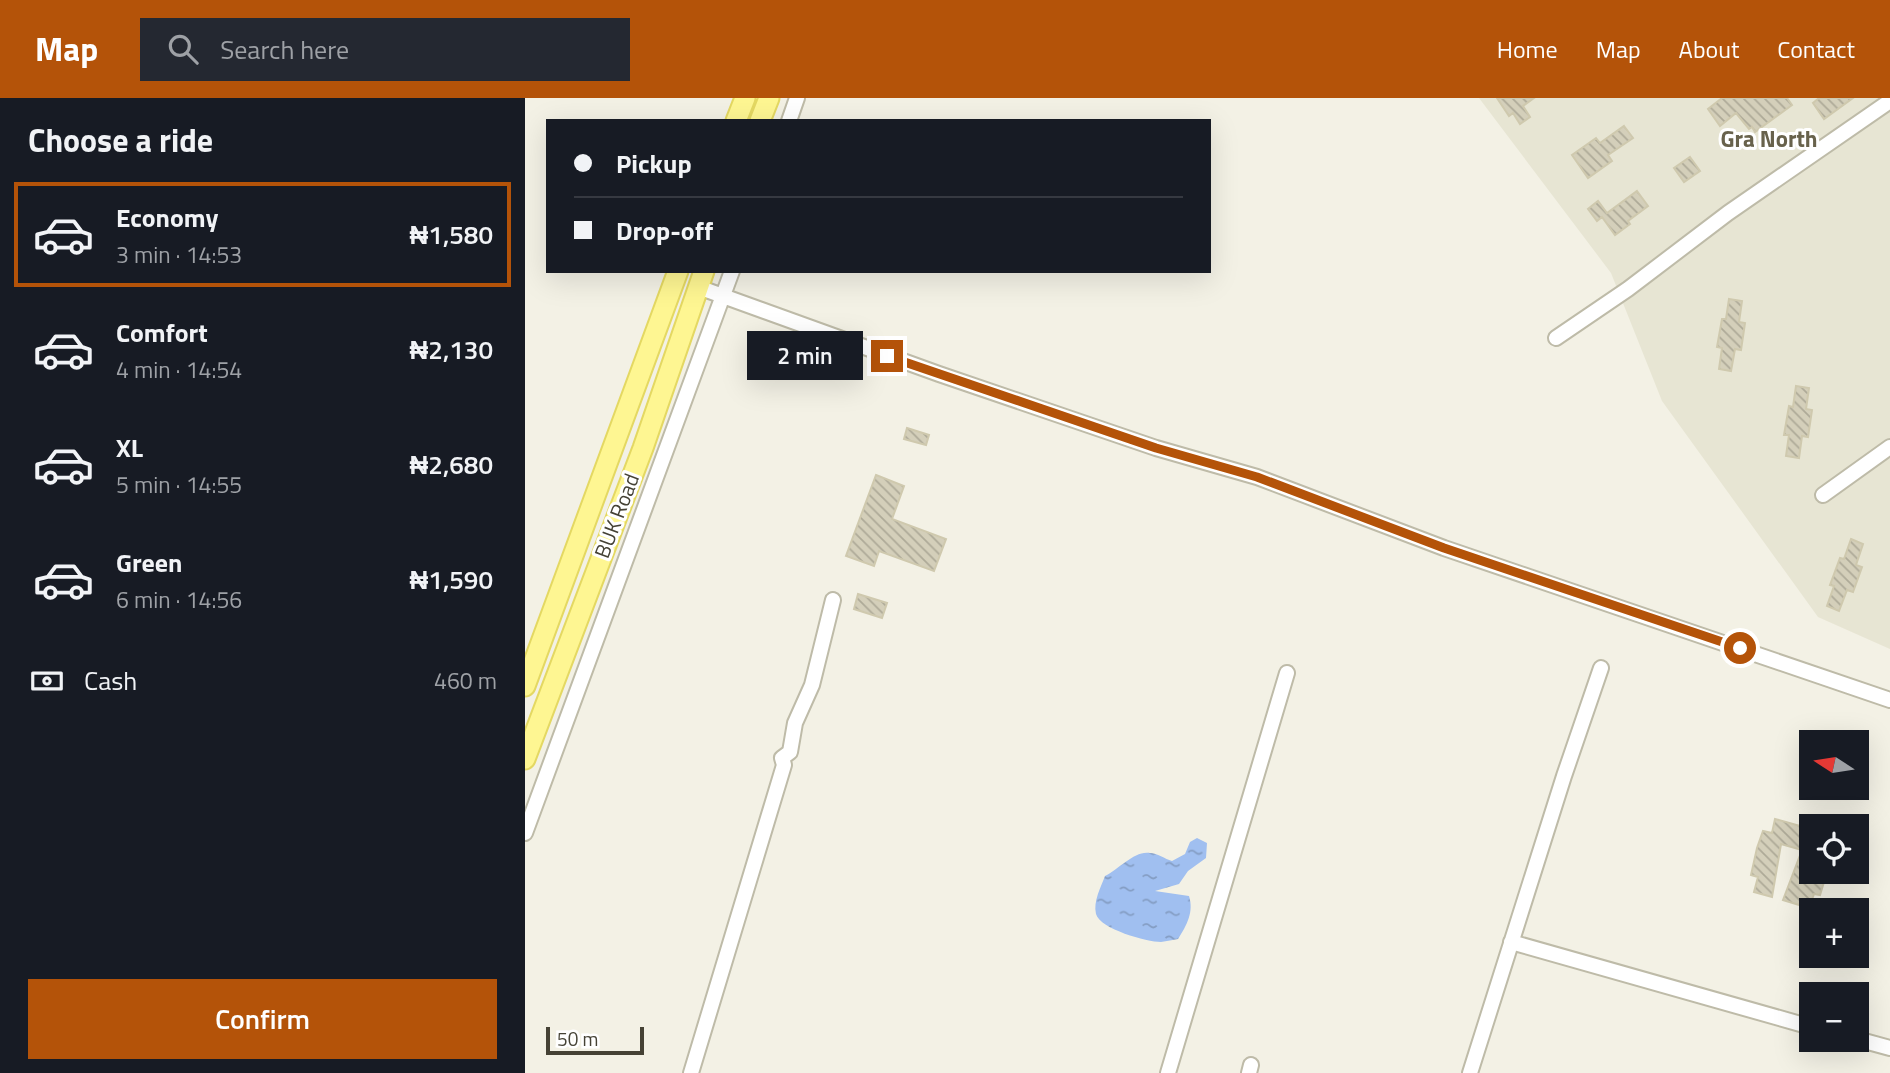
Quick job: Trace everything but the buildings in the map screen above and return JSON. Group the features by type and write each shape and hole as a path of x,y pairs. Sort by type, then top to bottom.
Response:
{"main road":[{"path":"737,119 745,98"},
{"path":"761,119 769,98"},
{"name":"BUK Road","path":"525,686 675,279"},
{"name":"BUK Road","path":"525,759 643,448 699,284"}],"street":[{"path":"790,119 797,98"},
{"path":"1556,338 1627,289 1728,213 1890,101"},
{"path":"525,833 731,273"},
{"path":"699,284 721,301 1156,448 1257,477 1444,548 1890,700"},
{"path":"1823,495 1890,447"},
{"path":"691,1073 784,765 782,758 790,752 795,723 812,685 833,600"},
{"path":"1470,1073 1563,776 1601,668"},
{"path":"1168,1073 1287,673"},
{"path":"1511,942 1799,1024"},
{"path":"1869,1042 1890,1048"}],"shaded area":[{"path":"1479,98 1890,98 1890,649 1818,617 1662,401 1611,273"}],"water":[{"path":"1197,838 1207,843 1206,858 1188,871 1179,884 1155,891 1189,896 1189,918 1178,939 1161,942 1146,940 1125,934 1099,920 1096,904 1105,876 1139,854 1155,854 1172,861 1185,854 1190,842"}],"district":[{"name":"Gra North","path":"1769,139"}],"route":[{"path":"887,356 1156,448 1257,477 1444,548 1740,648"}]}
